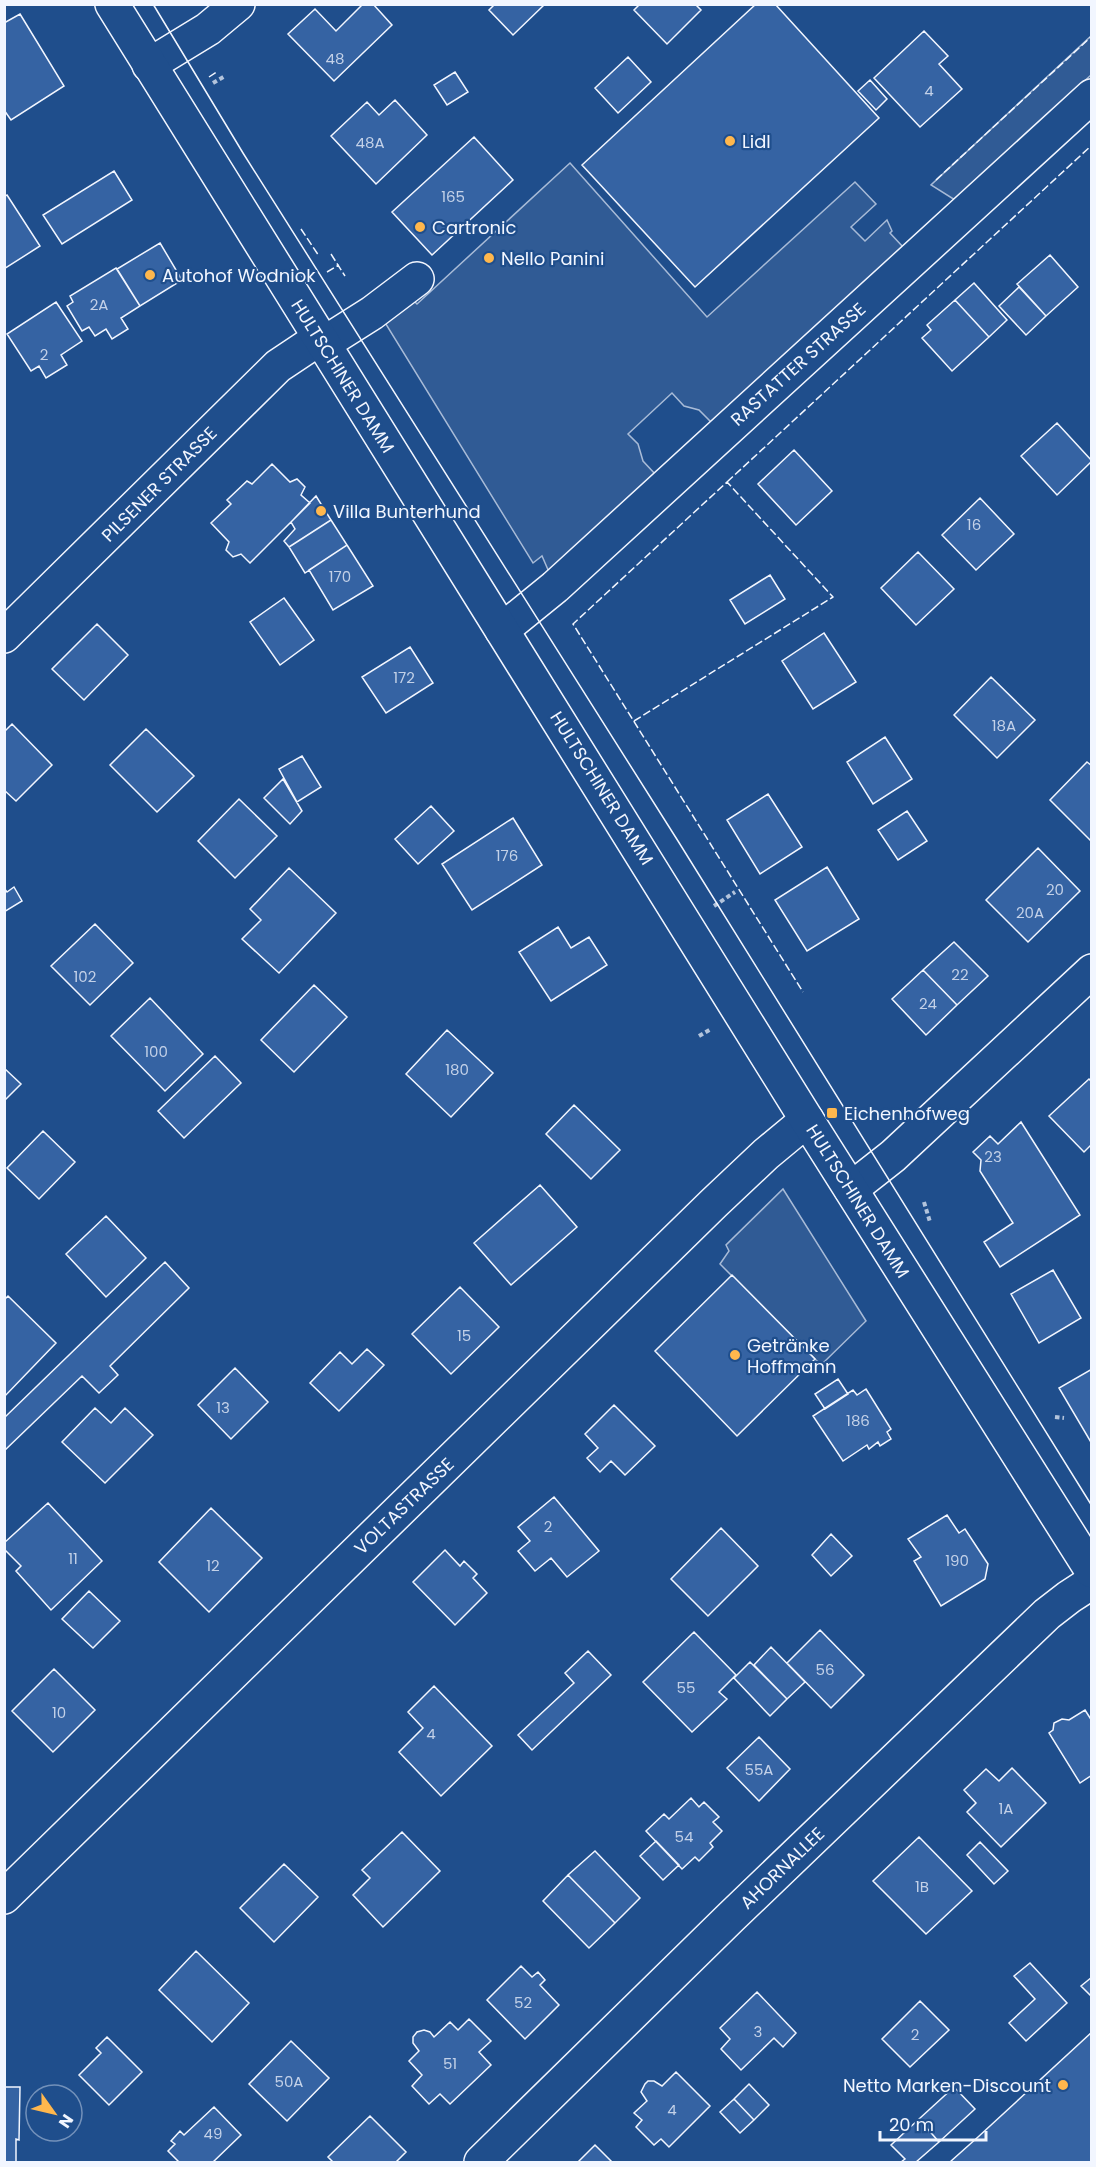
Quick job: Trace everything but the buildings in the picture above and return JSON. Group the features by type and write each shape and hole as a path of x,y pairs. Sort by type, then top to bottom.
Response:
{"street":[{"name":"HULTSCHINER DAMM","path":"112,4 850,1189 1092,1571"},
{"path":"149,65 208,28 238,4"},
{"name":"RASTATTER STRASSE","path":"502,630 555,587 1092,96"},
{"name":"PILSENER STRASSE","path":"4,636 278,366 372,313 417,279"},
{"path":"850,1189 887,1162 1092,971"},
{"name":"VOLTASTRASSE","path":"4,1897 714,1203 766,1154 807,1120"},
{"name":"AHORNALLEE","path":"481,2163 730,1917 1047,1614 1092,1582"}],"path":[{"path":"213,83 225,76"},
{"path":"712,908 735,892"},
{"path":"924,1202 930,1222"},
{"path":"1055,1417 1064,1418"}],"shaded area":[{"path":"1091,36 1091,75 955,200 931,185"},
{"path":"570,163 707,317 855,182 876,204 851,227 865,241 887,220 892,231 890,233 903,247 712,423 699,410 684,406 672,393 628,434 638,444 643,461 656,475 549,572 542,556 533,563 384,321 414,301 417,304"},
{"path":"783,1189 866,1321 821,1365 720,1264 729,1251 726,1245"}],"tram line":[{"path":"153,4 243,153 678,841 1092,1506"}],"fence":[{"path":"936,180 1092,36"},
{"path":"209,77 218,71"},
{"path":"727,482 1092,145"},
{"path":"301,229 319,256"},
{"path":"331,254 345,276"},
{"path":"327,272 339,265"},
{"path":"634,721 833,597 727,482 573,624 803,992"}],"place":[{"name":"Lidl","path":"730,141"},
{"name":"Cartronic","path":"420,227"},
{"name":"Nello Panini","path":"489,258"},
{"name":"Autohof Wodniok","path":"150,275"},
{"name":"Villa Bunterhund","path":"321,511"},
{"name":"Eichenhofweg","path":"832,1113"},
{"name":"Getränke Hoffmann","path":"735,1355"},
{"name":"Netto Marken-Discount","path":"1063,2085"}]}
